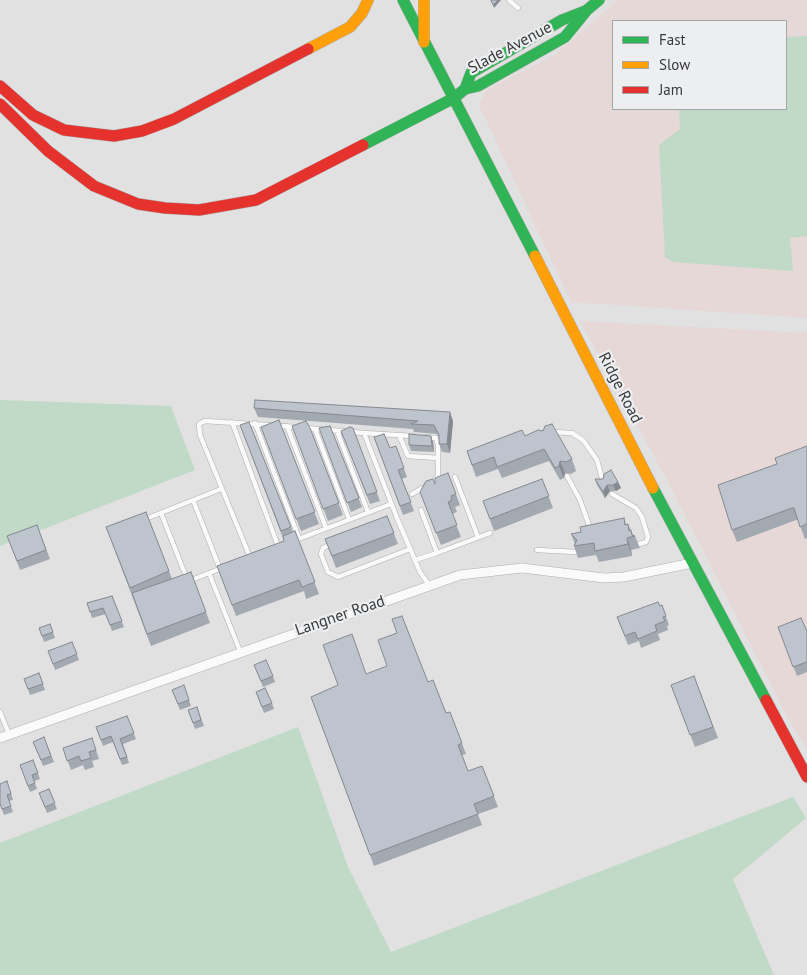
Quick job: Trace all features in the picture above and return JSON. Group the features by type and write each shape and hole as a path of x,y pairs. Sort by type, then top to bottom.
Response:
{"main road":[{"path":"0,86 33,115 64,130 114,136 142,131 174,119 350,27 362,13 368,0"},
{"name":"Ridge Road","path":"401,0 454,98 692,563 807,777"},
{"path":"424,0 424,42"},
{"name":"Slade Avenue","path":"0,104 48,151 94,186 138,204 199,210 256,200 454,98 465,89 478,86 565,37 599,0"},
{"name":"Slade Avenue","path":"465,89 471,73 562,20 588,10"}],"street":[{"name":"Langner Road","path":"4,736 460,574 522,568 604,578 624,577 692,563"}],"lane":[{"path":"509,0 518,8"},
{"path":"249,557 198,429 199,424 205,421 255,423 436,438 438,458 436,480 412,494"},
{"path":"232,422 278,546"},
{"path":"255,423 299,538"},
{"path":"287,426 326,528"},
{"path":"315,429 349,520"},
{"path":"337,430 368,512"},
{"path":"543,433 561,431 579,436 589,446 597,460 603,482"},
{"path":"364,433 410,549 429,585"},
{"path":"399,435 408,456 438,458"},
{"path":"567,476 580,500 590,528"},
{"path":"455,477 478,538"},
{"path":"134,523 221,489"},
{"path":"612,494 636,508 642,518 648,538 646,542 639,544"},
{"path":"193,500 220,569"},
{"path":"271,549 391,504"},
{"path":"421,510 437,553"},
{"path":"161,512 188,582"},
{"path":"388,521 397,518"},
{"path":"415,560 490,533"},
{"path":"337,541 323,548 321,554 328,572 338,577 410,549"},
{"path":"537,550 577,552"},
{"path":"242,560 256,554"},
{"path":"180,585 227,566"},
{"path":"209,573 240,652"},
{"path":"0,712 4,736"}],"shaded area":[{"path":"618,0 807,0 807,318 571,302 479,105 486,90 556,54"},
{"path":"580,321 807,333 807,749 789,720 666,478"}],"green space":[{"path":"807,36 807,236 790,238 793,271 673,262 665,257 659,145 680,129 679,110 787,110 787,37"},
{"path":"0,400 171,406 195,470 0,546"},
{"path":"298,727 348,867 391,952 793,797 806,818 733,879 774,975 0,975 0,843"}],"building":[{"path":"491,0 498,0 493,5"},
{"path":"255,400 450,412 447,444 439,444 439,435 434,425 411,424 418,421 254,408"},
{"path":"279,420 315,512 296,519 261,427"},
{"path":"306,421 339,503 323,509 292,426"},
{"path":"249,422 291,527 281,531 240,425"},
{"path":"552,424 572,459 566,462 560,461 559,466 555,468 544,449 497,467 494,457 472,465 467,451 522,430 525,436 538,430 543,431 545,426"},
{"path":"330,426 359,498 347,503 319,428"},
{"path":"350,427 353,428 377,492 367,495 341,431"},
{"path":"384,434 390,448 396,446 404,468 398,470 411,502 400,506 374,437"},
{"path":"409,434 431,436 432,446 409,445"},
{"path":"807,446 807,524 800,527 794,508 792,508 732,530 718,485 777,464 775,458"},
{"path":"611,470 618,482 613,485 607,485 603,492 595,479 603,479 604,474"},
{"path":"448,473 456,494 451,496 452,500 448,502 457,525 436,533 420,492 426,481 433,479 435,484 435,478"},
{"path":"542,479 549,496 490,519 483,501"},
{"path":"146,512 169,571 130,588 106,527"},
{"path":"387,516 394,533 332,556 325,539"},
{"path":"624,518 625,525 628,524 629,531 631,530 632,535 635,536 627,538 628,544 595,551 594,543 574,546 577,540 571,534 581,532 580,527"},
{"path":"37,525 46,550 17,561 7,536"},
{"path":"295,531 315,582 302,587 299,580 232,605 217,566 284,541 283,536"},
{"path":"191,572 206,612 147,634 132,593"},
{"path":"112,596 122,621 110,625 103,608 90,612 87,603"},
{"path":"658,602 660,606 662,605 666,616 663,617 665,621 655,625 657,631 638,639 635,632 625,636 617,617"},
{"path":"402,616 428,682 433,680 446,713 450,712 462,743 458,745 468,771 482,766 494,796 474,804 478,814 370,855 311,697 338,685 323,645 352,634 366,674 387,666 378,640 397,633 392,619"},
{"path":"801,618 807,631 807,662 793,667 778,627"},
{"path":"50,624 53,632 42,636 39,628"},
{"path":"72,642 77,654 53,664 48,651"},
{"path":"266,660 273,676 261,681 254,665"},
{"path":"39,673 43,684 28,689 24,679"},
{"path":"694,676 713,727 690,735 671,685"},
{"path":"184,685 189,700 178,704 172,690"},
{"path":"265,688 272,703 262,707 256,692"},
{"path":"197,707 201,720 193,723 188,710"},
{"path":"127,716 134,733 120,739 127,757 120,759 111,736 101,740 96,727"},
{"path":"44,737 51,756 41,760 33,742"},
{"path":"92,738 96,750 89,752 91,758 81,761 79,756 67,761 63,748"},
{"path":"33,760 38,773 32,775 35,783 28,786 20,765"},
{"path":"7,781 11,794 7,795 11,806 2,809 0,804 0,784"},
{"path":"49,789 55,803 45,807 39,793"}],"traffic: fast":[{"path":"403,0 535,256"},
{"path":"454,98 465,89 478,86 565,37 587,10 599,0"},
{"path":"465,89 471,73 562,20 585,11"},
{"path":"363,145 454,98"},
{"path":"653,488 766,700"}],"traffic: slow":[{"path":"308,49 350,27 362,13 368,0"},
{"path":"424,0 424,42"},
{"path":"535,256 653,488"}],"traffic: jam":[{"path":"0,86 33,115 64,130 114,136 142,131 174,119 308,49"},
{"path":"0,104 48,151 94,186 138,204 165,208 199,210 256,200 363,145"},
{"path":"766,700 807,777"}]}
